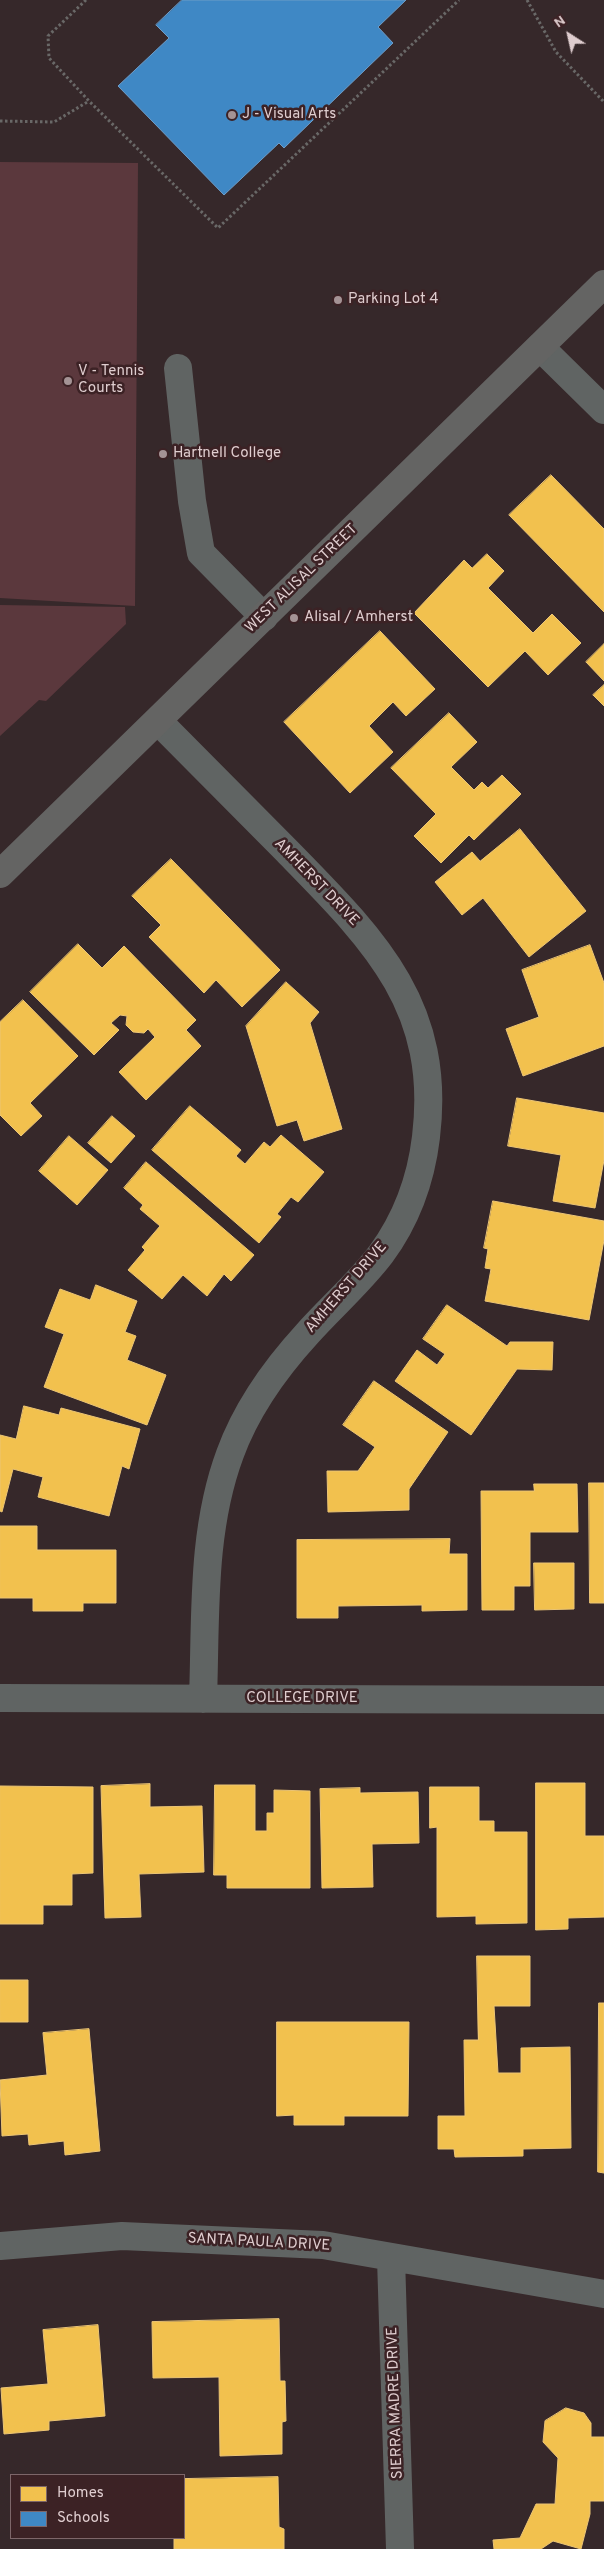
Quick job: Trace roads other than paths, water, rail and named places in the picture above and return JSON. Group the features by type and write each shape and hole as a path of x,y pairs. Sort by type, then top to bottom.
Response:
{"main road":[{"name":"WEST ALISAL STREET","path":"0,874 604,284"}],"street":[{"path":"540,347 604,410"},
{"path":"178,368 192,501 201,553 264,617"},
{"name":"AMHERST DRIVE","path":"158,721 347,913 376,948 411,1005 423,1042 429,1079 429,1113 424,1150 416,1184 404,1216 380,1254 280,1366 260,1396 230,1453 214,1507 210,1539 203,1699"},
{"name":"COLLEGE DRIVE","path":"0,1698 604,1700"},
{"name":"SANTA PAULA DRIVE","path":"0,2246 122,2236 323,2245 604,2294"},
{"name":"SIERRA MADRE DRIVE","path":"391,2258 400,2549"}],"place":[{"name":"J - Visual Arts","path":"232,115"},
{"name":"Parking Lot 4","path":"338,300"},
{"name":"V - Tennis Courts","path":"68,381"},
{"name":"Hartnell College","path":"163,454"},
{"name":"Alisal / Amherst","path":"294,618"}]}
